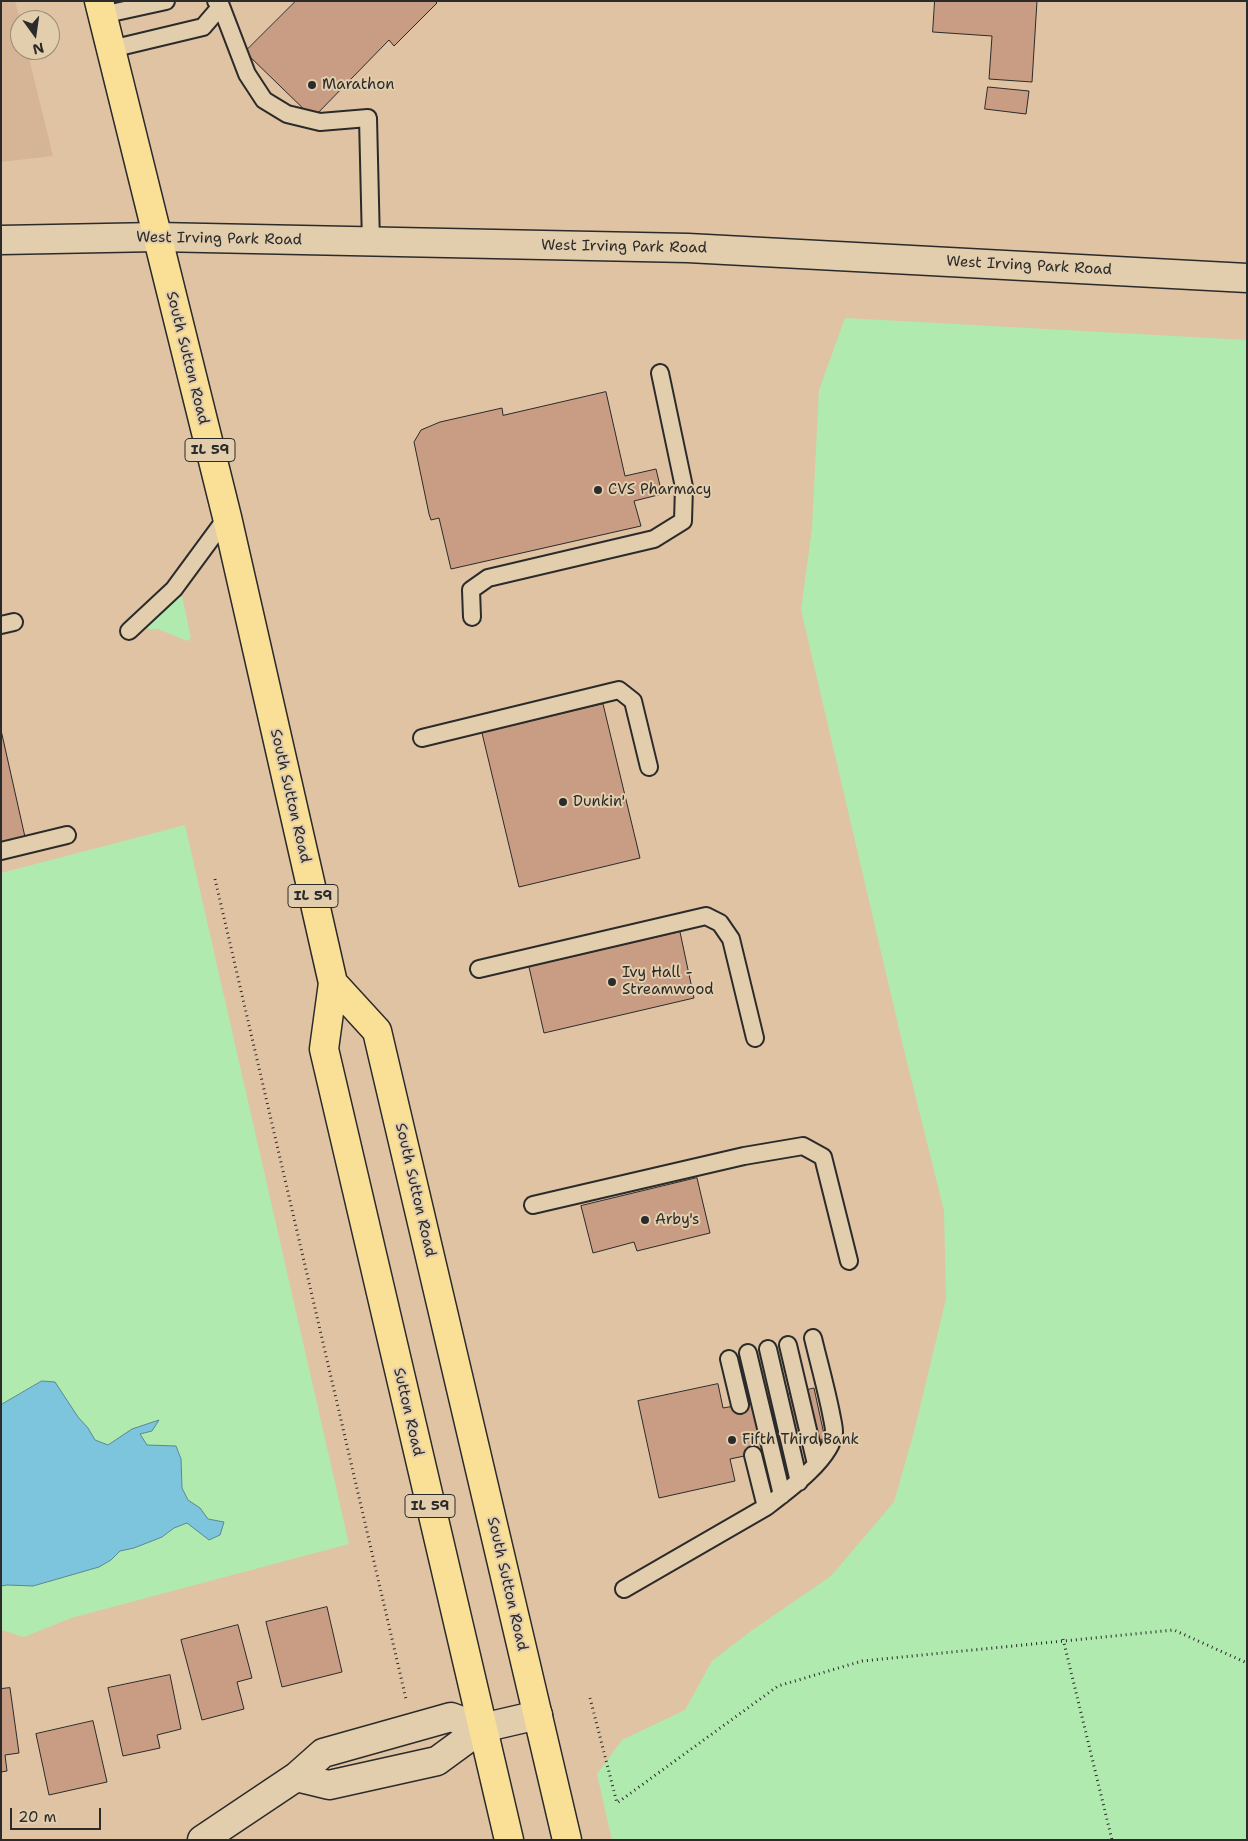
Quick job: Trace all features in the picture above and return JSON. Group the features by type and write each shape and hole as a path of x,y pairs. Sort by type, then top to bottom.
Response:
{"main road":[{"name":"South Sutton Road","path":"101,8 227,517 333,983 377,1031 567,1840"},
{"name":"West Irving Park Road","path":"1,240 157,237 688,248 1247,278"},
{"name":"Sutton Road","path":"333,983 324,1049 509,1840"},
{"path":"296,1778 329,1785 437,1761 482,1728 538,1715"},
{"path":"202,1840 296,1778 323,1753 451,1717 482,1728"}],"lane":[{"path":"101,8 166,1"},
{"path":"111,49 203,26 219,4"},
{"path":"219,4 247,74 264,100 287,114 320,122 368,118 371,242"},
{"path":"472,617 470,590 488,578 654,539 683,521 684,487 660,373"},
{"path":"129,632 174,589 227,517"},
{"path":"422,738 619,690 633,702 649,767"},
{"path":"1,852 67,835"},
{"path":"479,969 706,916 720,923 731,939 755,1038"},
{"path":"533,1205 744,1156 803,1146 823,1157 850,1261"},
{"path":"624,1589 766,1507 799,1482 829,1448 834,1432 830,1405 813,1338"},
{"path":"788,1345 816,1464"},
{"path":"768,1349 799,1482"},
{"path":"748,1354 782,1495"},
{"path":"729,1359 740,1405"},
{"path":"753,1454 766,1507"}],"path":[{"path":"215,879 412,1728"},
{"path":"590,1698 617,1803 778,1686 862,1661 1174,1630 1247,1662"},
{"path":"1063,1640 1112,1840"}],"shaded area":[{"path":"1,1 15,1 17,10 10,10 10,60 29,60 53,156 1,162"}],"green space":[{"path":"845,318 1247,340 1247,1840 612,1840 597,1774 622,1740 685,1710 712,1661 751,1631 831,1576 894,1502 914,1432 946,1299 944,1211 903,1046 801,610 812,528 819,390"},
{"path":"179,596 182,596 191,638 187,641 158,629 148,629 147,626"},
{"path":"185,825 349,1544 71,1618 24,1637 1,1630 1,873"}],"water":[{"path":"42,1381 55,1382 95,1440 108,1445 132,1429 159,1420 152,1431 140,1434 147,1445 176,1446 181,1459 182,1488 188,1500 200,1508 208,1519 224,1522 220,1535 209,1540 187,1523 174,1528 162,1537 134,1548 120,1551 111,1560 99,1567 33,1586 1,1586 1,1405"}],"building":[{"name":"Marathon","path":"296,1 435,1 437,3 394,46 389,40 313,118 245,52"},
{"path":"935,1 1037,1 1032,82 989,79 992,36 933,32"},
{"path":"988,87 1029,91 1026,114 985,109"},
{"name":"CVS Pharmacy","path":"606,392 625,476 656,469 662,494 634,501 641,526 451,569 439,518 431,520 429,514 414,442 421,430 440,422 502,408 503,415"},
{"name":"Dunkin'","path":"603,704 640,858 519,887 482,733"},
{"path":"1,730 25,837 1,843"},
{"name":"Ivy Hall - Streamwood","path":"680,932 694,998 544,1033 529,967"},
{"name":"Arby's","path":"697,1178 710,1233 637,1251 634,1242 593,1253 581,1206"},
{"name":"Fifth Third Bank","path":"718,1384 723,1408 814,1388 825,1439 730,1459 735,1481 659,1498 638,1401"},
{"path":"327,1607 342,1672 282,1687 266,1622"},
{"path":"238,1625 252,1678 237,1682 244,1709 202,1720 181,1640"},
{"path":"170,1675 181,1729 157,1735 160,1748 123,1756 108,1688"},
{"path":"10,1688 19,1753 5,1755 7,1771 1,1772 1,1689"},
{"path":"93,1721 107,1782 49,1795 36,1734"}],"place":[{"name":"Marathon","path":"312,85"},
{"name":"CVS Pharmacy","path":"598,490"},
{"name":"Dunkin'","path":"563,802"},
{"name":"Ivy Hall - Streamwood","path":"612,982"},
{"name":"Arby's","path":"645,1220"},
{"name":"Fifth Third Bank","path":"732,1440"}]}
